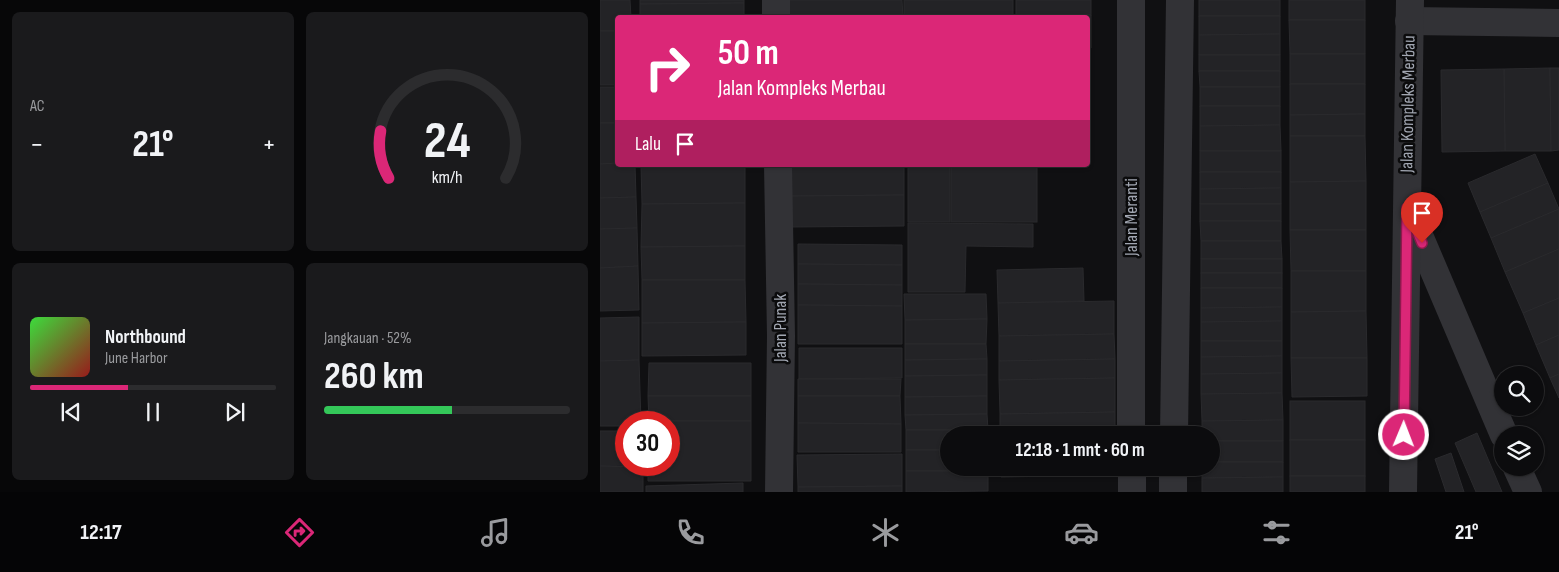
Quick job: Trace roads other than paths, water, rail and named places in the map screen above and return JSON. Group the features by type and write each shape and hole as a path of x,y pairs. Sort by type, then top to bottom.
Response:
{"street":[{"path":"776,0 776,15"},
{"name":"Jalan Meranti","path":"1131,0 1132,426"},
{"path":"1174,426 1180,0"},
{"path":"1409,11 1559,23"},
{"name":"Jalan Kompleks Merbau","path":"1404,492 1409,11"},
{"name":"Jalan Punak","path":"778,167 781,336 779,492"},
{"name":"Jalan Kompleks Merbau","path":"1407,208 1500,426"},
{"path":"1132,476 1132,492"},
{"path":"1173,476 1173,492"},
{"path":"1521,476 1528,492"}]}
